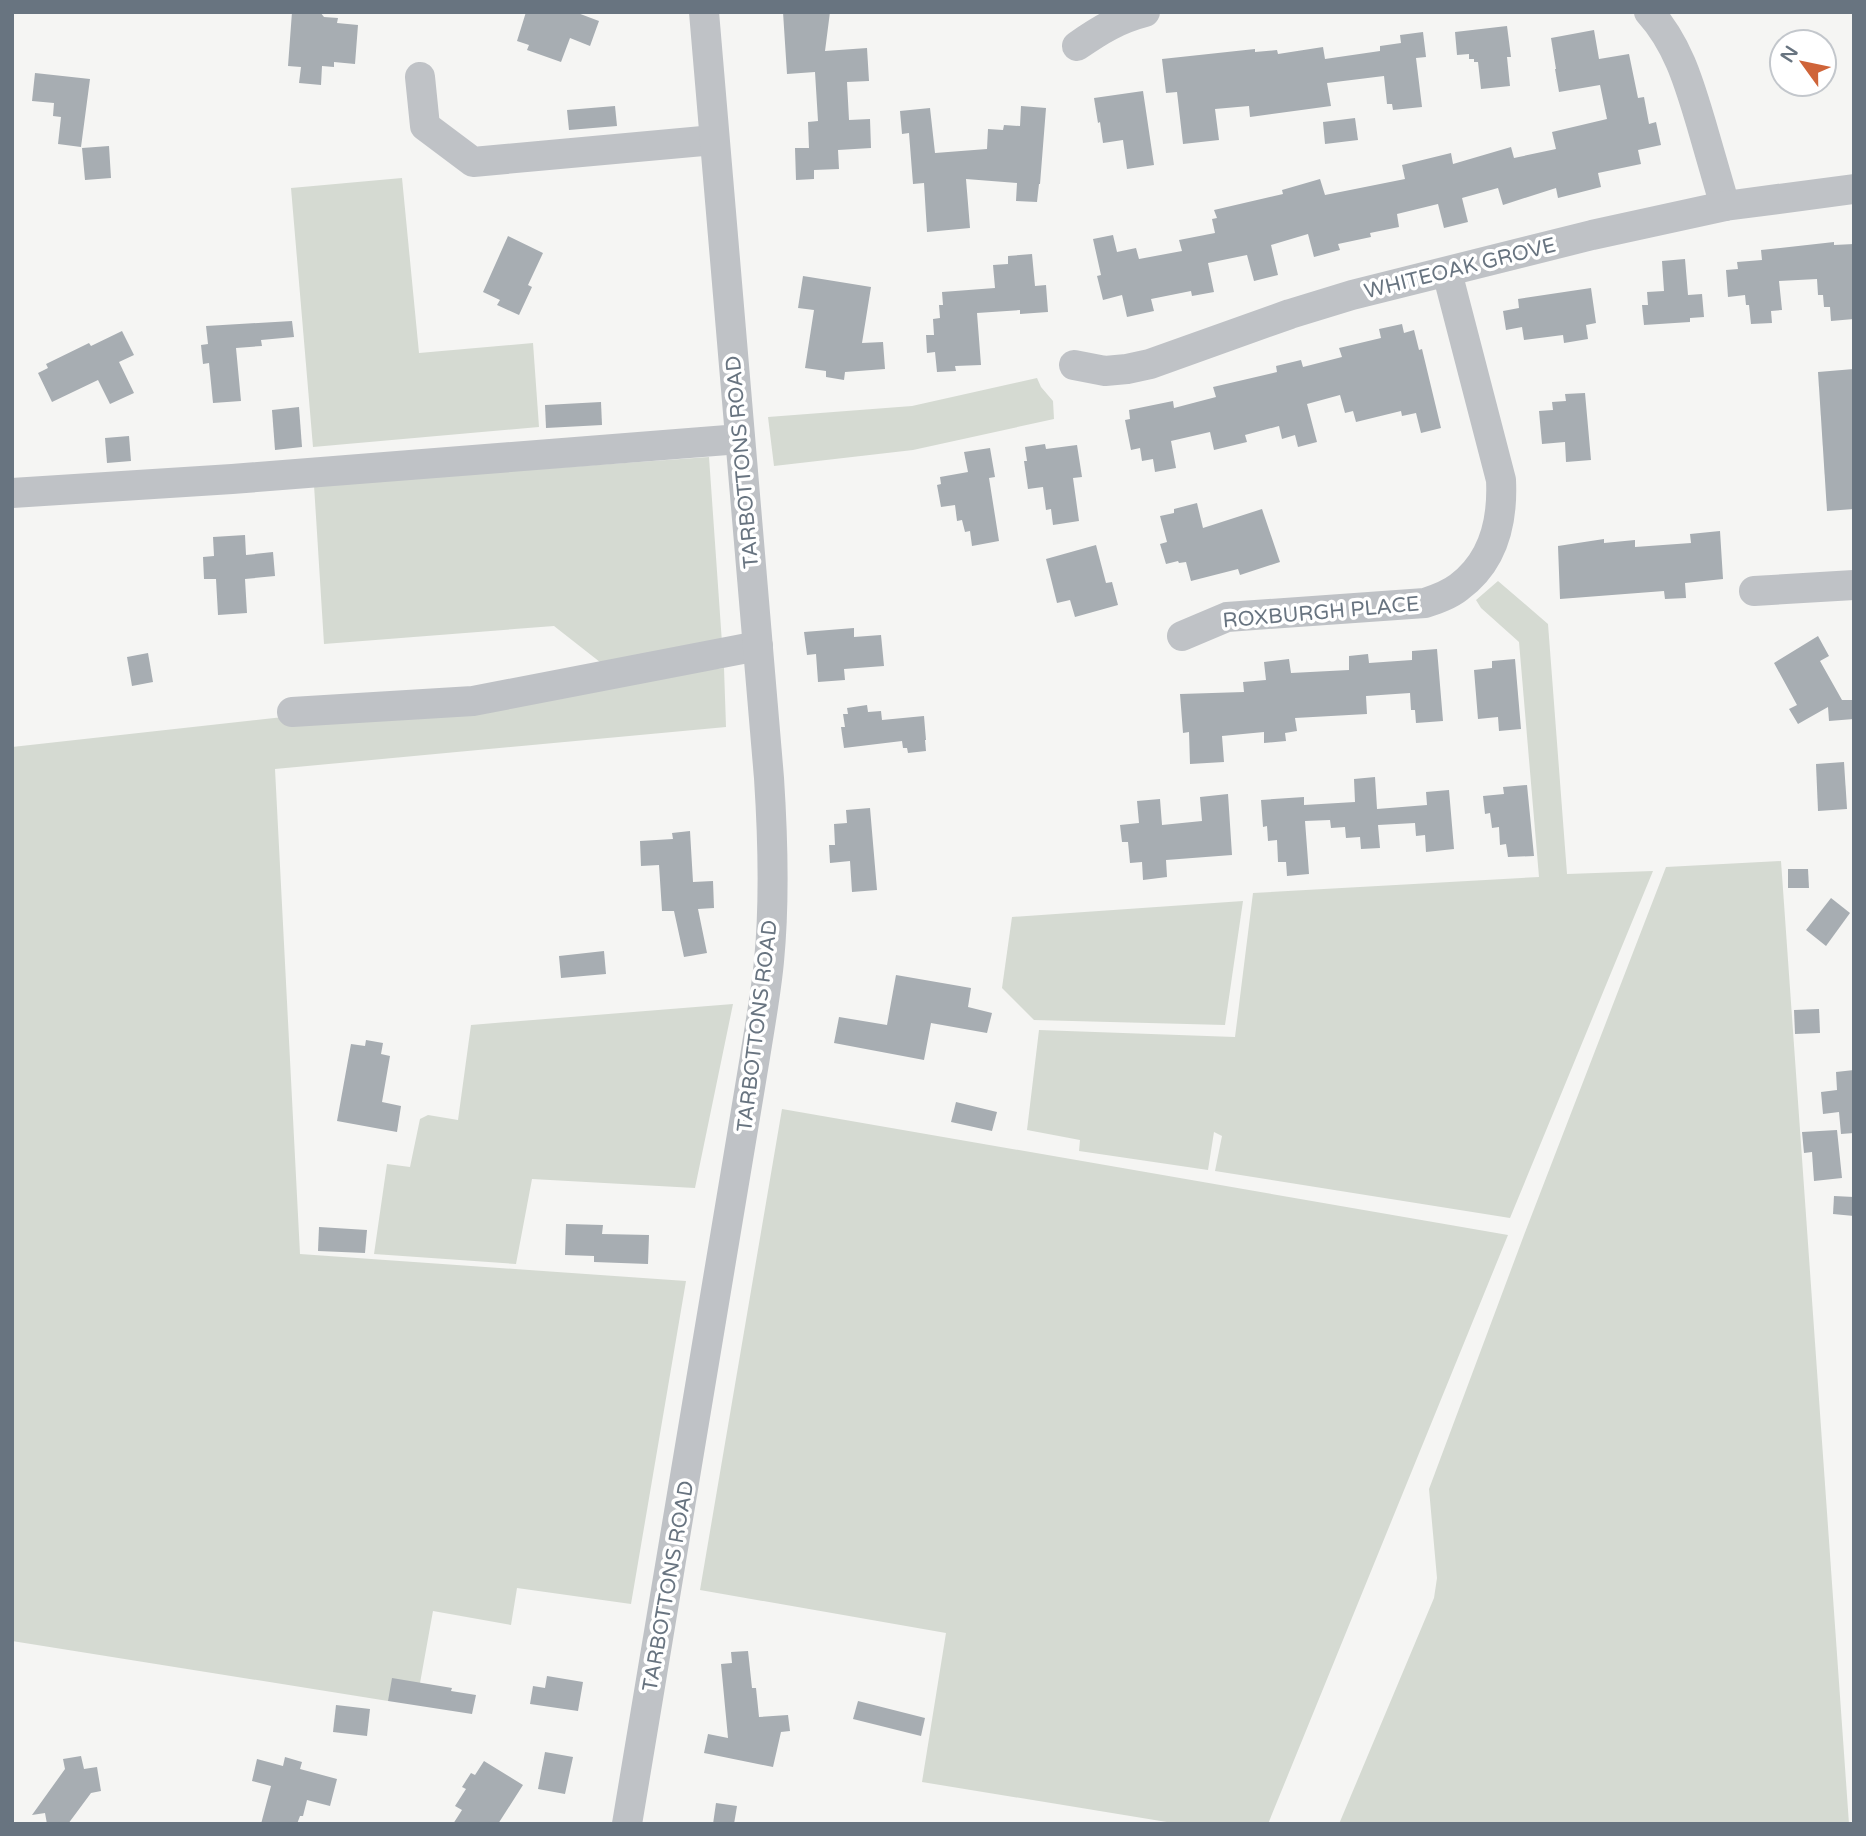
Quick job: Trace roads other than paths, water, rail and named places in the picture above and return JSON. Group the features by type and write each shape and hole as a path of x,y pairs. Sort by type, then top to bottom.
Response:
{"street":[{"name":"TARBOTTONS ROAD","path":"628,1824 729,1222 769,962 773,875 758,646 704,12"},
{"path":"1077,46 1125,17 1146,12"},
{"path":"1649,12 1660,24 1675,49 1688,81 1726,206"},
{"path":"420,76 425,126 473,162 714,139"},
{"name":"WHITEOAK GROVE","path":"1074,365 1105,371 1150,364 1352,295 1592,234 1726,206 1854,189"},
{"name":"ROXBURGH PLACE","path":"1182,636 1227,617 1425,603 1459,588 1483,561 1493,544 1499,525 1503,504 1501,480 1447,271"},
{"path":"12,493 232,479 740,439"},
{"path":"1755,591 1854,585"},
{"path":"292,712 473,701 758,646"}]}
